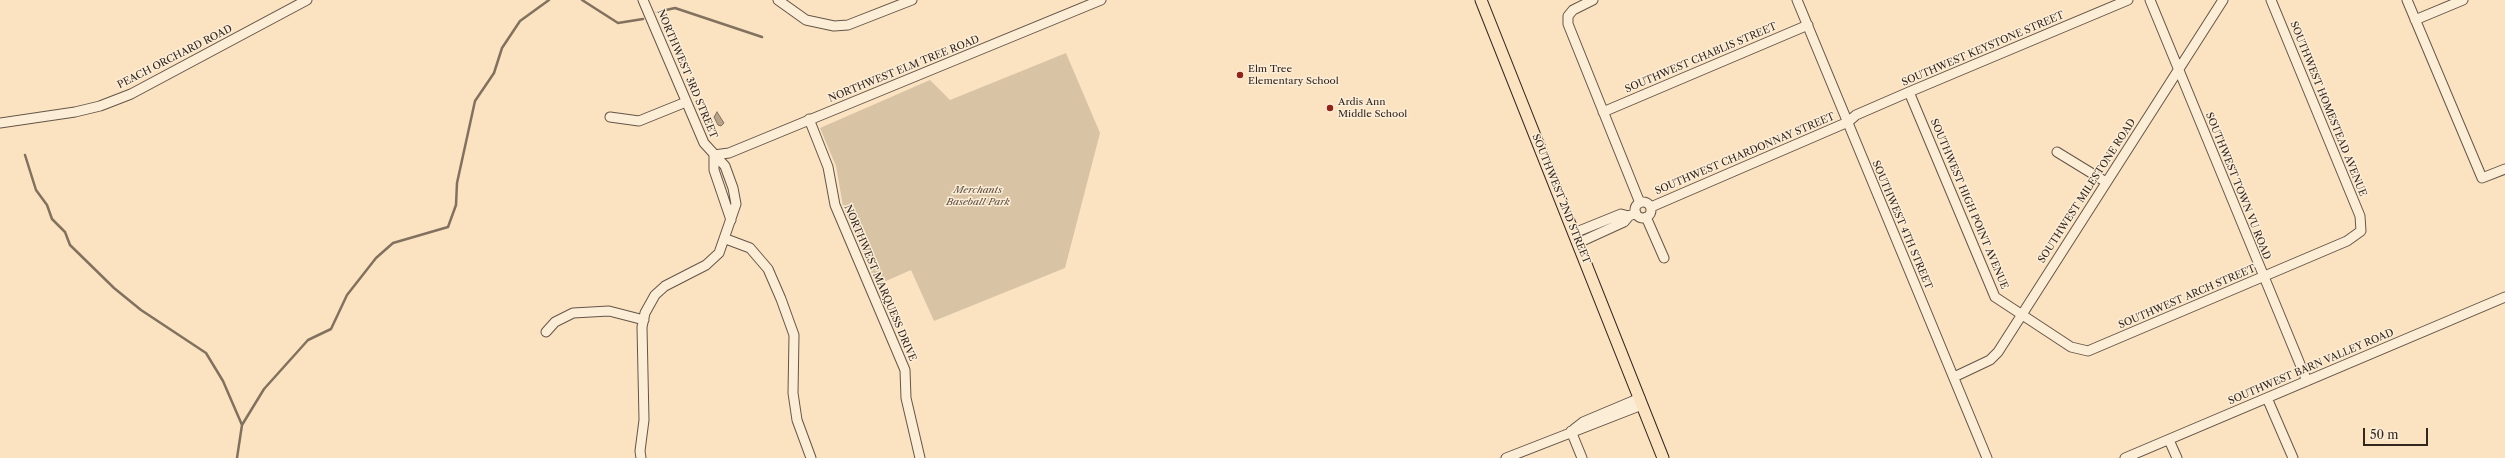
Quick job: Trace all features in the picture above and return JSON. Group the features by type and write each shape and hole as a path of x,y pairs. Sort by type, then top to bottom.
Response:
{"main road":[{"name":"SOUTHWEST 2ND STREET","path":"1481,0 1663,458"}],"street":[{"name":"PEACH ORCHARD ROAD","path":"0,123 75,112 100,106 131,94 306,0"},
{"name":"NORTHWEST 3RD STREET","path":"644,0 704,143 714,156"},
{"path":"778,0 806,20 821,25 848,25 892,4 912,0"},
{"name":"NORTHWEST ELM TREE ROAD","path":"714,156 729,153 1101,0"},
{"path":"1593,0 1573,10 1568,16 1568,24 1640,203"},
{"name":"SOUTHWEST 4TH STREET","path":"1797,0 1987,458"},
{"name":"SOUTHWEST KEYSTONE STREET","path":"1848,122 1856,115 2128,0"},
{"name":"SOUTHWEST TOWN VU ROAD","path":"2150,0 2307,381"},
{"name":"SOUTHWEST MILESTONE ROAD","path":"1954,377 1990,360 2223,0"},
{"name":"SOUTHWEST HOMESTEAD AVENUE","path":"2271,0 2360,216 2362,228"},
{"path":"2407,0 2482,178 2505,169"},
{"path":"2415,20 2463,0"},
{"name":"SOUTHWEST CHABLIS STREET","path":"1603,112 1808,25"},
{"name":"SOUTHWEST HIGH POINT AVENUE","path":"1910,92 1992,292 1996,297 2021,314"},
{"path":"610,117 639,121 686,102"},
{"name":"NORTHWEST MARQUESS DRIVE","path":"809,119 828,167 835,205 905,370 906,398 920,458"},
{"name":"SOUTHWEST CHARDONNAY STREET","path":"1651,207 1848,122"},
{"path":"2057,152 2106,182"},
{"path":"639,456 644,420 645,313 654,296 665,286 706,265 719,253 726,239 731,220 714,170 714,156"},
{"path":"1576,238 1624,222 1633,214 1640,203 1645,202 1651,207 1650,214 1646,217"},
{"path":"1633,214 1646,217"},
{"path":"1646,217 1664,258"},
{"name":"SOUTHWEST ARCH STREET","path":"2021,314 2071,347 2088,351 2352,239 2362,228"},
{"path":"726,239 750,248 768,269 781,299 794,335 793,394 796,420 804,445 811,458"},
{"name":"SOUTHWEST BARN VALLEY ROAD","path":"2125,458 2505,297"},
{"path":"546,332 556,322 573,312 609,311 644,320"},
{"path":"2267,398 2293,458"},
{"path":"1506,458 1571,431 1583,422 1641,401"},
{"path":"1571,431 1582,458"},
{"path":"2169,440 2177,458"},
{"path":"804,445 805,458"}],"green space":[{"name":"Merchants Baseball Park","path":"1066,53 1100,133 1065,268 934,321 911,270 877,285 843,206 836,166 820,128 930,80 950,100"}],"shaded area":[{"path":"717,112 724,123 721,126 718,125 714,117"}],"waterway":[{"path":"237,458 242,425 264,389 308,340 331,329 347,295 376,258 393,243 448,227 456,205 457,183 475,101 494,73 502,48 520,21 549,0"},
{"path":"582,0 618,23 643,19"},
{"path":"657,12 675,8 762,37"},
{"path":"25,155 36,190 47,205 52,219 65,232 70,245 114,288 141,310 206,353 223,381 242,425"}],"place":[{"name":"Elm Tree Elementary School","path":"1240,75"},
{"name":"Ardis Ann Middle School","path":"1330,108"}]}
